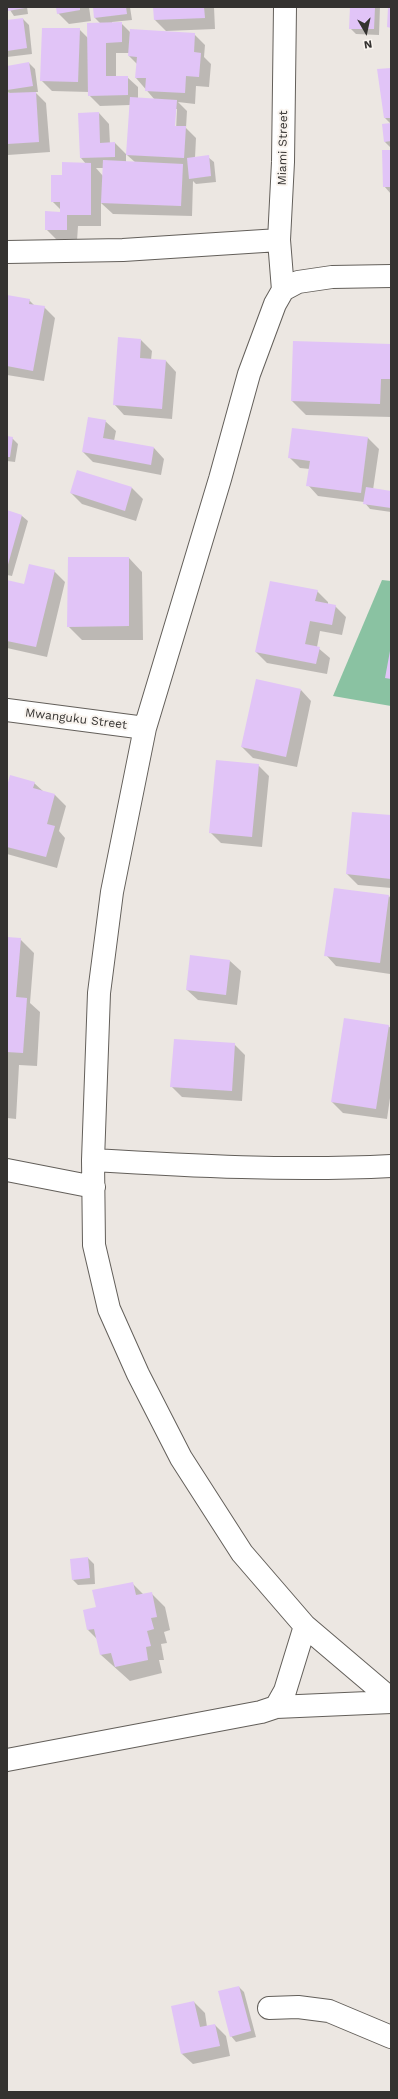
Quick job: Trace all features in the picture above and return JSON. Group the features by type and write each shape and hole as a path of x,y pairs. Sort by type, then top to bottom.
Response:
{"street":[{"name":"Miami Street","path":"283,290 279,240 283,162 285,7"},
{"path":"7,252 123,250 279,240"},
{"path":"391,276 332,277 298,282 283,290 275,304 249,374 212,509 145,728 112,892 99,993 93,1160 94,1245 109,1309 138,1374 181,1458 242,1553 304,1626 391,1701"},
{"name":"Mwanguku Street","path":"7,710 145,728"},
{"path":"93,1160 204,1166 339,1169 391,1166"},
{"path":"7,1170 94,1187"},
{"path":"276,1707 285,1691 304,1626"},
{"path":"7,1760 261,1712 276,1707 391,1701"},
{"path":"269,2008 298,2007 329,2011 391,2037"}],"green space":[{"path":"382,580 391,581 391,706 333,696"}],"building":[{"path":"7,7 25,7 25,8 8,11"},
{"path":"56,7 80,7 80,10 57,14"},
{"path":"93,7 126,7 127,14 94,18"},
{"path":"153,7 204,7 205,18 154,20"},
{"path":"350,7 375,7 374,29 349,29"},
{"path":"388,7 391,7 391,28 387,27"},
{"path":"23,18 27,48 7,51 7,20"},
{"path":"122,22 122,42 106,43 106,76 128,76 128,95 88,96 87,23"},
{"path":"42,28 80,28 78,82 40,81"},
{"path":"130,29 195,33 194,52 201,53 199,77 186,76 185,93 145,91 146,78 135,78 137,57 128,56"},
{"path":"29,62 33,86 7,90 7,66"},
{"path":"391,68 391,118 384,118 377,69"},
{"path":"36,92 39,142 7,144 7,93"},
{"path":"130,97 177,100 175,126 186,126 184,158 126,155"},
{"path":"99,112 100,143 115,142 115,157 80,158 78,113"},
{"path":"391,123 391,141 384,142 382,124"},
{"path":"382,150 391,150 391,187 383,187"},
{"path":"209,155 211,176 189,179 187,158"},
{"path":"103,160 183,164 181,206 101,203"},
{"path":"62,162 91,163 91,215 67,215 67,230 45,230 45,211 60,212 60,202 51,202 51,175 62,175"},
{"path":"7,295 30,299 29,304 45,306 33,371 7,366"},
{"path":"118,337 141,339 140,358 166,360 162,409 113,405"},
{"path":"293,341 391,344 391,379 381,379 380,404 291,401"},
{"path":"88,417 106,420 103,438 154,447 151,465 82,452"},
{"path":"292,428 368,437 361,493 306,486 310,461 288,458"},
{"path":"7,436 13,437 10,457 7,457"},
{"path":"77,470 132,487 125,511 70,493"},
{"path":"366,487 391,491 391,508 363,504"},
{"path":"7,510 22,515 7,568"},
{"path":"68,557 129,557 129,626 67,627"},
{"path":"29,564 55,570 36,647 7,641 7,580 24,584"},
{"path":"270,581 318,590 315,601 336,605 332,625 310,621 305,644 320,647 316,664 255,652"},
{"path":"391,651 391,679 385,678"},
{"path":"256,679 301,689 286,757 241,747"},
{"path":"216,760 259,764 252,837 209,833"},
{"path":"10,775 35,782 33,788 55,794 47,824 55,826 46,857 7,847 7,786"},
{"path":"352,812 391,815 391,879 346,874"},
{"path":"334,888 389,895 380,963 324,956"},
{"path":"7,937 21,938 16,997 27,998 23,1053 7,1052"},
{"path":"190,955 230,960 226,995 186,990"},
{"path":"344,1018 389,1025 376,1109 331,1102"},
{"path":"174,1039 235,1043 232,1091 170,1087"},
{"path":"88,1557 90,1578 72,1580 70,1559"},
{"path":"133,1582 136,1595 152,1592 157,1617 151,1618 154,1629 147,1631 151,1646 146,1647 148,1660 115,1667 111,1653 100,1655 94,1629 87,1630 83,1610 96,1607 92,1590"},
{"path":"239,1986 251,2031 230,2037 218,1991"},
{"path":"194,2001 200,2027 215,2024 220,2046 181,2054 171,2006"}]}
